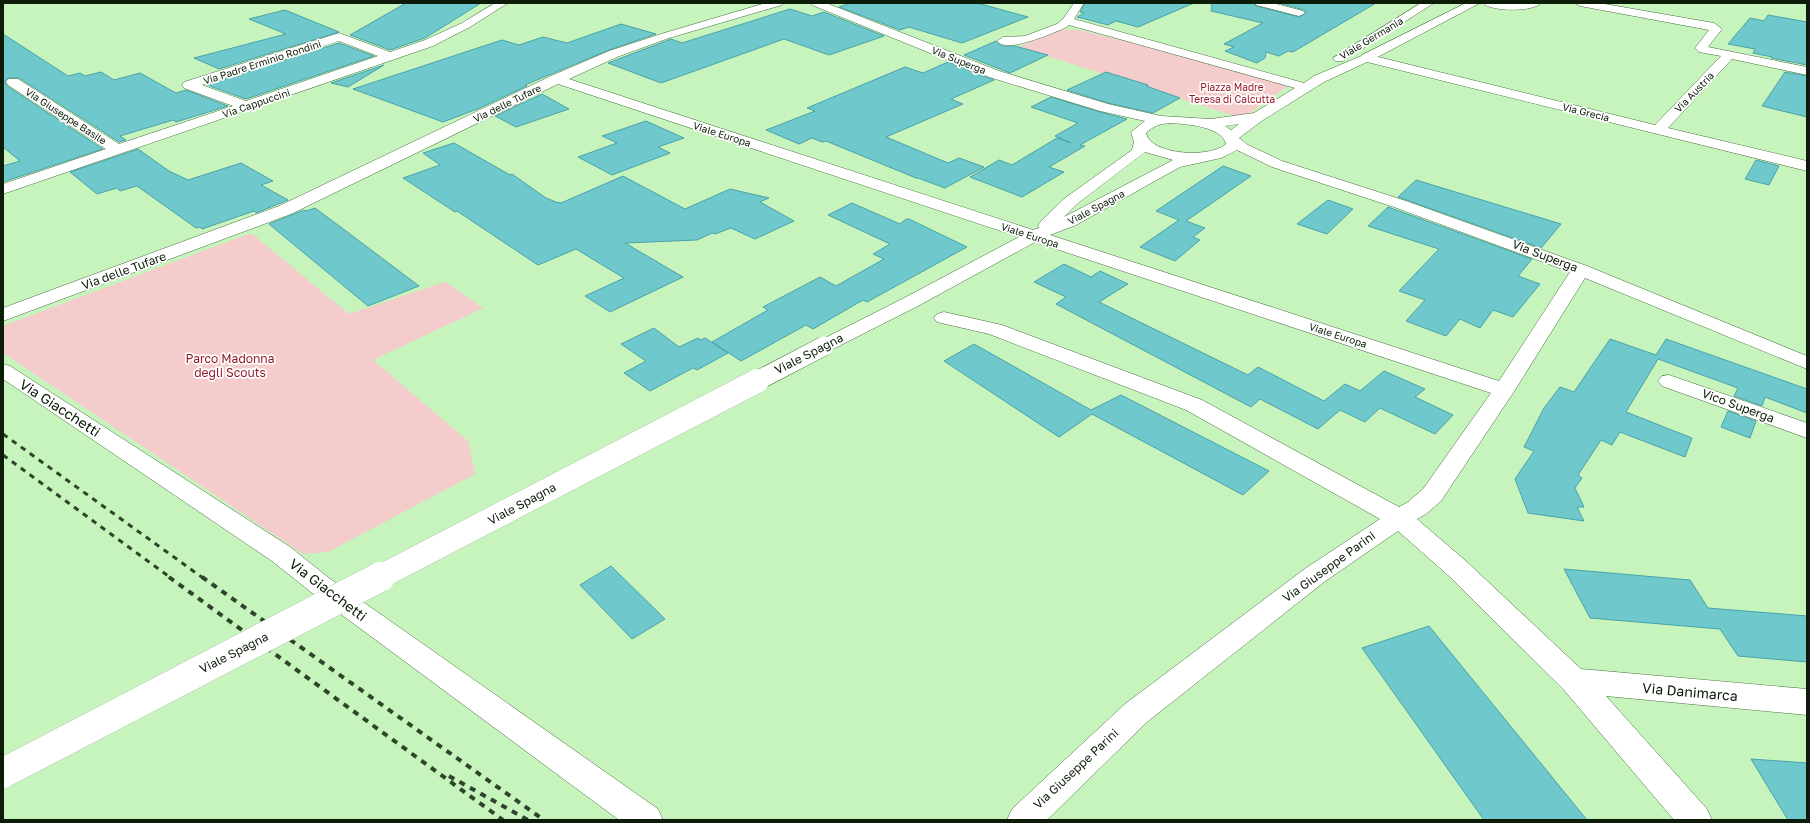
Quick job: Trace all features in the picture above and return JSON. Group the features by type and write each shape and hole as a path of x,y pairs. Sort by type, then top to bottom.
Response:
{"main road":[{"name":"Via Cappuccini","path":"3,189 391,57 446,36 503,3"},
{"name":"Via delle Tufare","path":"3,316 245,227 316,197 556,79 607,57 654,40 778,3"},
{"name":"Via Superga","path":"816,3 994,74 1105,108 1162,120"},
{"path":"1003,41 1027,39 1061,26 1067,21 1079,3"},
{"path":"1260,3 1299,13"},
{"name":"Viale Germania","path":"1319,79 1331,63 1429,3"},
{"path":"1429,24 1434,16 1453,3"},
{"path":"1429,24 1475,3"},
{"path":"1488,3 1512,7 1536,3"},
{"path":"1580,3 1710,25 1716,29 1701,48 1708,51 1807,72"},
{"path":"1067,21 1305,87"},
{"name":"Viale Germania","path":"1204,157 1225,152 1231,147 1232,139 1258,117 1305,87 1398,42 1429,24"},
{"name":"Via Padre Erminio Rondini","path":"246,106 189,86 339,37 391,57"},
{"name":"Via Austria","path":"1659,129 1729,55"},
{"name":"Via Grecia","path":"1366,58 1807,166"},
{"name":"Viale Europa","path":"556,79 1036,235 1504,390"},
{"name":"Via Giuseppe Basile","path":"13,82 118,150"},
{"name":"Via Superga","path":"1105,108 1127,121 1139,136 1160,152 1186,157 1237,158 1277,164"},
{"name":"Viale Germania","path":"1206,123 1258,117"},
{"path":"1139,136 1145,125 1162,120 1176,119 1206,123"},
{"name":"Via Superga","path":"1206,123 1224,130 1243,148 1277,164 1415,209 1582,270 1807,363"},
{"name":"Viale Spagna","path":"1036,235 1071,201 1137,153 1140,149 1139,136"},
{"name":"Viale Spagna","path":"3,773 911,302 1036,235 1070,221 1176,164 1204,157"},
{"path":"1117,167 1151,178"},
{"name":"Via delle Tufare","path":"3,306 171,245 245,227"},
{"name":"Via Giuseppe Parini","path":"1024,820 1136,713 1316,576 1399,518 1417,508 1432,495 1504,390 1582,270"},
{"path":"944,318 995,329 1194,405 1399,518 1458,569 1574,681 1695,820"},
{"name":"Via Giacchetti","path":"3,370 282,554 320,585 646,820"},
{"name":"Vico Superga","path":"1669,381 1807,431"},
{"name":"Via Danimarca","path":"1574,681 1807,702"}],"green space":[{"name":"Piazza Madre Teresa di Calcutta","path":"1060,30 1079,30 1169,52 1288,86 1245,116 1238,117 1019,47"},
{"name":"Parco Madonna degli Scouts","path":"251,233 349,314 445,282 483,308 373,360 468,441 475,474 328,552 303,554 3,353 3,326"}],"building":[{"path":"406,3 481,3 425,38 390,50 350,35"},
{"path":"850,3 977,3 1028,17 962,43 909,27 900,30 839,7"},
{"path":"1085,3 1194,3 1138,27 1116,21 1108,25 1077,17 1084,13 1080,12"},
{"path":"1212,3 1254,3 1256,6 1299,17 1306,13 1304,10 1279,3 1376,3 1293,52 1288,51 1279,56 1266,52 1265,58 1257,63 1225,51 1234,47 1224,44 1263,23 1211,11"},
{"path":"790,9 812,16 824,12 884,36 829,55 784,39 661,83 608,63 671,39 682,43"},
{"path":"285,10 339,32 219,69 194,58 286,34 249,19"},
{"path":"1768,15 1807,22 1807,65 1771,58 1772,57 1753,53 1755,49 1728,44 1750,18 1764,21"},
{"path":"621,24 656,34 609,50 525,85 527,86 480,108 443,122 353,89 502,40 519,45 543,37 567,43"},
{"path":"3,34 68,76 80,73 85,76 101,72 114,80 140,73 176,93 186,90 228,106 176,122 173,120 120,136 126,140 119,142 19,78 8,78 5,81 7,86 103,149 3,182 3,166 20,161 3,147"},
{"path":"996,41 1002,46 1015,46 1048,55 1010,73 964,55"},
{"path":"339,43 374,56 246,99 207,85"},
{"path":"948,62 994,80 951,99 963,104 886,137 948,163 959,158 984,167 945,188 916,178 826,141 822,142 812,138 799,144 766,130 815,111 807,108 905,67 923,73"},
{"path":"384,65 348,87 331,83"},
{"path":"1106,72 1148,85 1146,86 1180,98 1153,113 1108,103 1067,90"},
{"path":"1785,72 1807,76 1807,117 1762,106"},
{"path":"542,94 569,109 516,127 495,116"},
{"path":"1051,97 1127,119 1080,145 1085,146 1049,167 1064,172 1022,197 970,177 999,160 1012,165 1057,138 1071,143 1055,136 1078,123 1031,107"},
{"path":"646,121 684,138 658,147 670,153 612,175 578,157 617,143 602,136"},
{"path":"454,143 510,175 512,174 546,198 556,202 561,203 623,176 685,209 730,189 769,198 760,202 794,221 755,239 731,228 715,234 712,233 697,240 625,243 683,277 610,312 585,296 624,278 576,249 538,265 457,211 455,212 403,178 440,165 423,153"},
{"path":"138,149 169,171 188,180 241,163 273,181 261,185 288,200 256,213 254,211 202,229 200,227 196,228 137,186 120,191 117,188 97,194 70,172"},
{"path":"1756,160 1779,166 1769,185 1745,179"},
{"path":"1223,166 1251,176 1186,221 1205,228 1193,237 1200,240 1175,261 1140,247 1179,220 1156,211"},
{"path":"1416,180 1561,224 1541,248 1398,197"},
{"path":"1328,200 1353,209 1327,234 1297,224"},
{"path":"852,203 900,224 906,219 909,219 967,247 867,302 863,300 813,329 806,325 741,361 712,342 768,310 763,307 820,277 836,286 884,259 873,254 890,244 828,215"},
{"path":"1388,207 1532,259 1518,276 1540,284 1513,317 1493,310 1480,328 1460,319 1446,336 1406,321 1425,300 1399,291 1439,249 1368,226"},
{"path":"315,208 419,286 368,306 269,224 304,210 306,211"},
{"path":"1064,264 1091,277 1100,271 1128,284 1099,302 1248,375 1258,367 1324,401 1345,384 1360,391 1384,371 1425,389 1415,397 1453,415 1435,434 1380,408 1365,422 1340,410 1318,429 1260,399 1251,407 1056,304 1066,297 1034,282"},
{"path":"654,328 679,347 698,338 701,340 705,338 728,353 697,370 693,368 650,391 624,373 646,361 621,344"},
{"path":"1610,339 1656,355 1666,339 1807,389 1807,413 1765,397 1762,406 1734,396 1738,388 1658,359 1626,412 1692,438 1685,457 1620,432 1612,445 1601,440 1578,475 1582,478 1575,488 1584,507 1577,507 1584,521 1528,513 1515,479 1534,451 1524,447 1544,408 1560,387 1574,392"},
{"path":"974,344 1091,410 1121,395 1269,471 1243,495 1092,414 1059,437 944,361"},
{"path":"1728,411 1756,421 1750,438 1721,427"},
{"path":"611,566 665,619 632,639 580,585"},
{"path":"1564,569 1690,580 1708,608 1807,616 1807,662 1738,656 1720,629 1590,618"},
{"path":"1429,626 1587,820 1484,820 1362,648"},
{"path":"1751,759 1807,763 1807,820 1788,820"}],"railway":[{"path":"3,434 203,578"},
{"path":"3,455 171,578"},
{"path":"169,577 503,820"},
{"path":"202,577 544,820"},
{"path":"449,776 528,820"}]}
